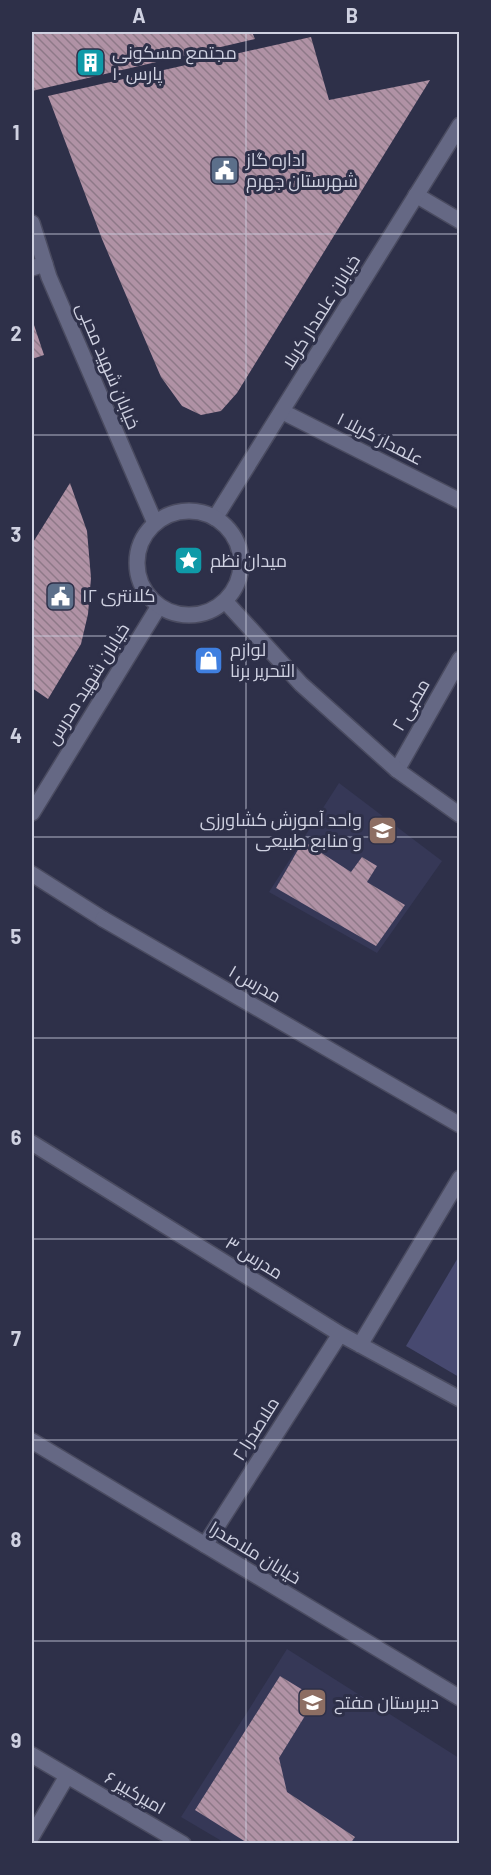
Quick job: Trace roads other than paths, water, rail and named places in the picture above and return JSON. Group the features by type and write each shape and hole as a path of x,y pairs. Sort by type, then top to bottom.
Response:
{"street":[{"name":"خیابان علمدار کربلا","path":"215,518 283,412 459,125"},
{"path":"416,195 459,221"},
{"name":"خیابان شهید محبی","path":"32,223 38,266 155,523"},
{"name":"علمدار کربلا ۱","path":"283,412 459,501"},
{"path":"184,511 200,512 215,518 228,528 236,541 241,557 240,573 235,588 225,600 211,610 193,615 176,614 159,606 148,596 140,581 136,566 138,550 144,535 155,523 169,515 184,511"},
{"path":"225,600 301,684 397,770 459,815"},
{"name":"خیابان شهید مدرس","path":"32,813 159,606"},
{"name":"محبی ۲","path":"397,770 459,659"},
{"name":"مدرس ۱","path":"32,874 103,919 459,1125"},
{"name":"مدرس ۳","path":"32,1143 340,1334 459,1400"},
{"path":"360,1345 459,1178"},
{"name":"ملاصدرا ۲","path":"205,1545 340,1334"},
{"name":"خیابان ملاصدرا","path":"32,1441 459,1698"},
{"name":"امیرکبیر ۶","path":"32,1755 183,1844"},
{"path":"32,1836 67,1776"}],"place":[{"name":"مجتمع مسکونی پارس ۱۰","path":"91,63"},
{"name":"اداره گاز شهرستان جهرم","path":"225,170"},
{"name":"میدان نظم","path":"189,561"},
{"name":"کلانتری ۱۲","path":"61,596"},
{"name":"لوازم التحریر برنا","path":"209,660"},
{"name":"واحد آموزش کشاورزی و منابع طبیعی","path":"383,830"},
{"name":"دبیرستان مفتح","path":"313,1703"}]}
